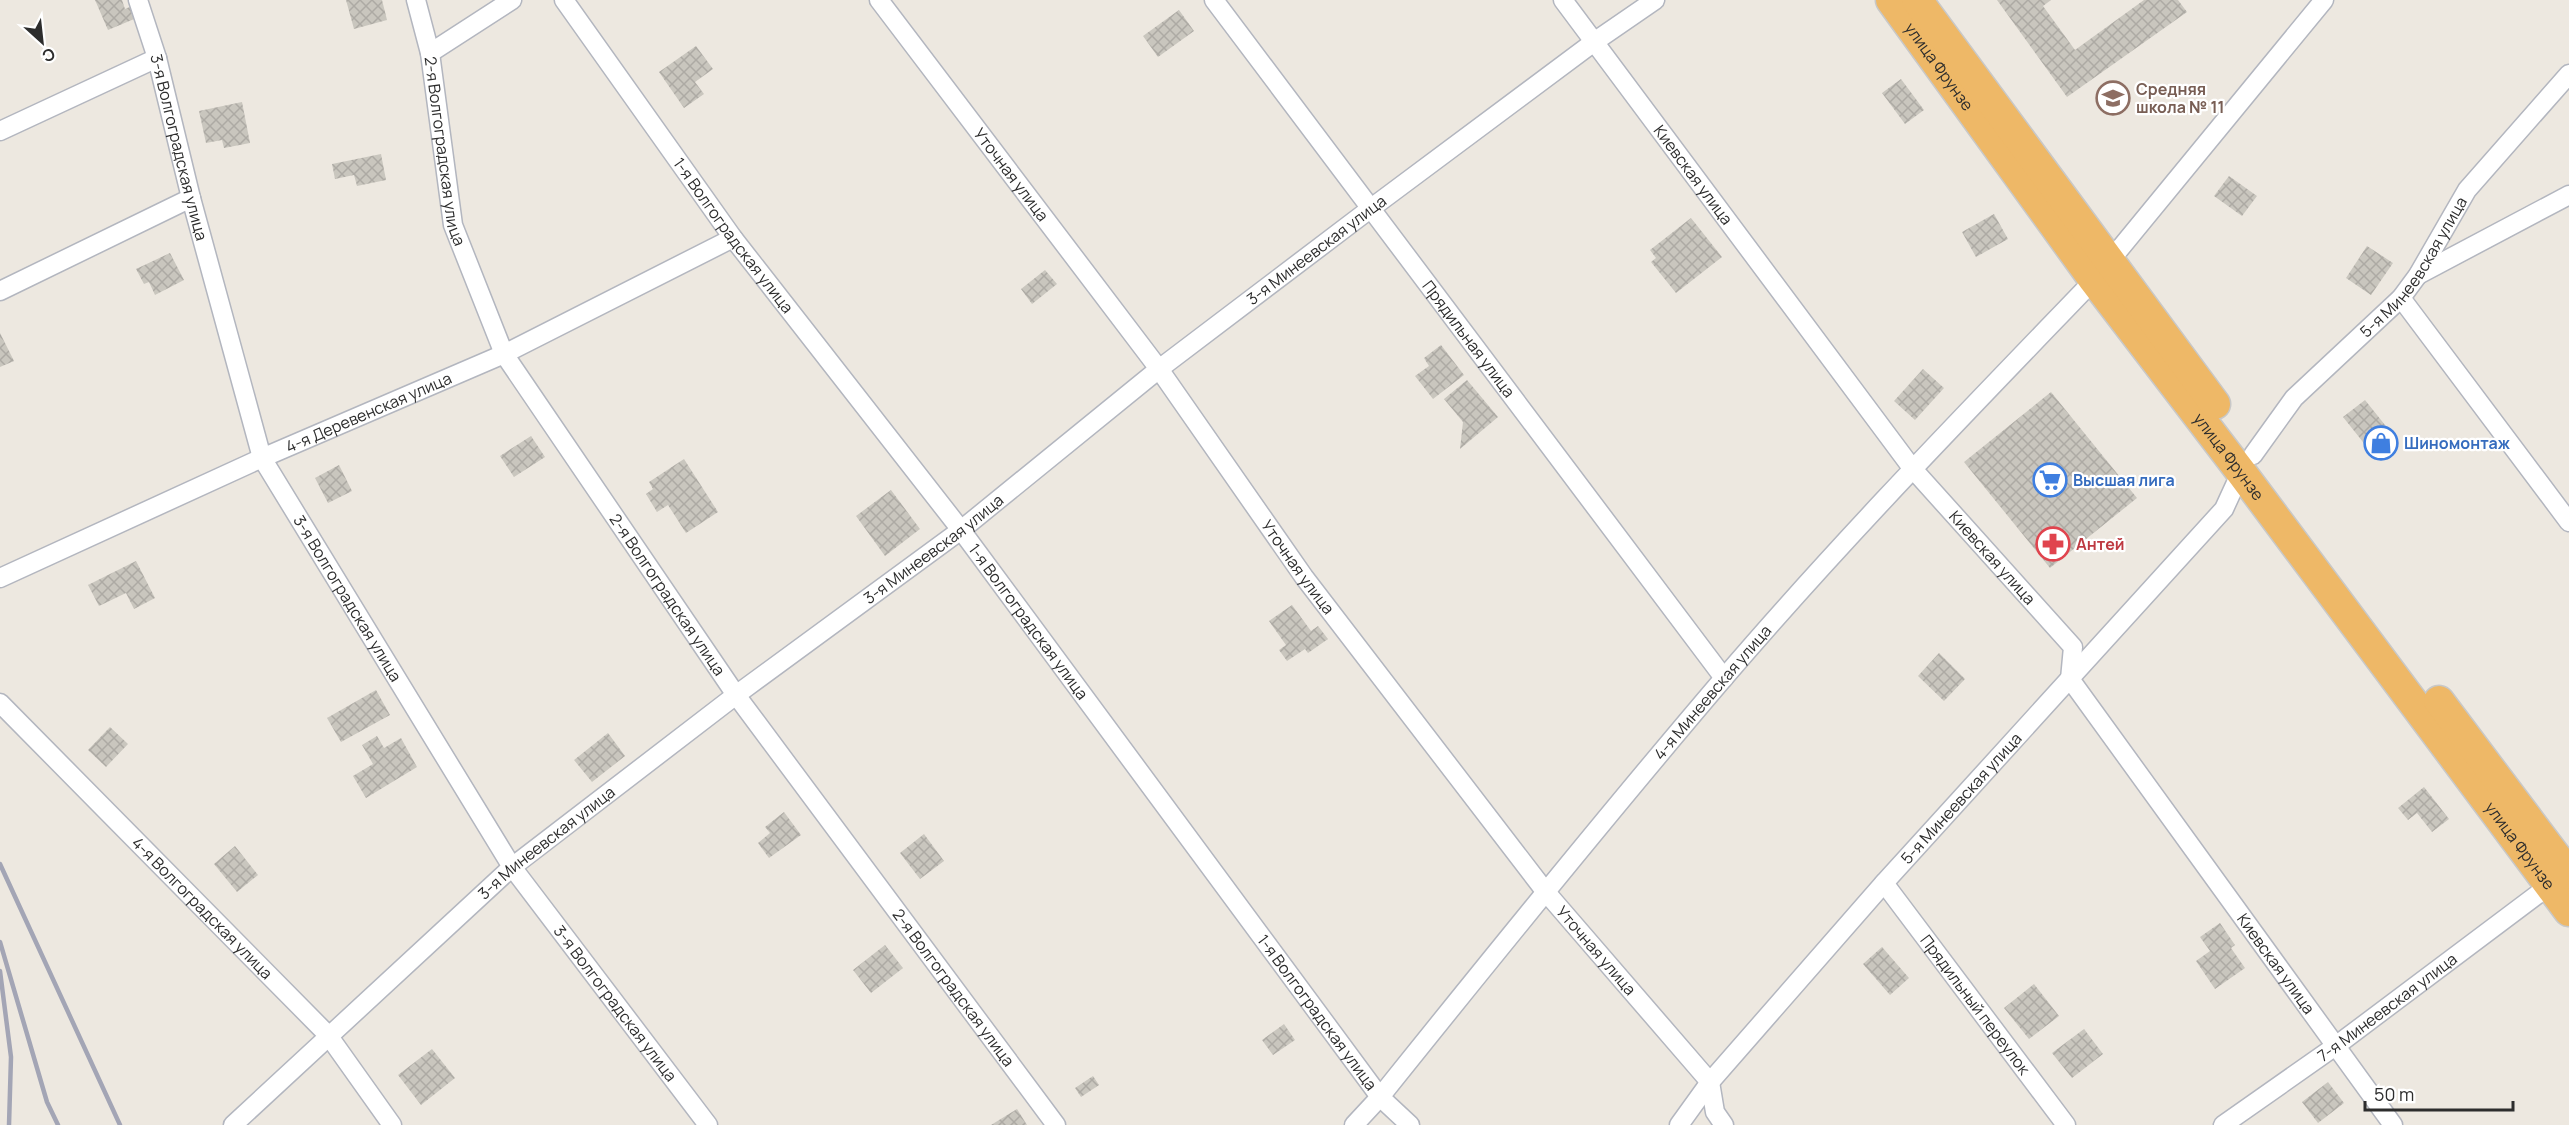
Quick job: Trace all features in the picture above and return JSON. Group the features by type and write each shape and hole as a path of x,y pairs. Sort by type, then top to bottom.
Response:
{"highway":[{"name":"улица Фрунзе","path":"1891,0 2102,271 2247,464 2564,875 2569,911"},
{"name":"улица Фрунзе","path":"1917,0 2102,271"}],"street":[{"name":"3-я Волгоградская улица","path":"138,0 157,58 191,198 262,458 512,867 708,1125"},
{"name":"2-я Волгоградская улица","path":"416,0 429,53 453,225 504,354 736,694 1056,1125"},
{"path":"429,53 512,0"},
{"name":"1-я Волгоградская улица","path":"564,0 733,238 962,530 1380,1097 1410,1125"},
{"name":"Уточная улица","path":"879,0 1159,369 1304,577 1545,891 1710,1082"},
{"name":"Прядильная улица","path":"1214,0 1724,678"},
{"name":"Киевская улица","path":"1563,0 1912,468 2073,647 2070,680 2393,1125"},
{"name":"3-я Минеевская улица","path":"233,1125 512,867 736,694 962,530 1159,369 1594,42 1655,0"},
{"name":"4-я Минеевская улица","path":"1354,1125 1380,1097 1545,891 1724,678 1912,468 2102,271 2324,0"},
{"path":"0,131 157,58"},
{"name":"5-я Минеевская улица","path":"1678,1125 1710,1082 1884,883 2224,509 2247,464 2294,398 2401,298 2418,275 2467,190 2569,74"},
{"path":"2418,275 2569,195"},
{"path":"0,291 191,198"},
{"name":"4-я Деревенская улица","path":"0,578 262,458 504,354 733,238"},
{"path":"2401,298 2569,522"},
{"name":"4-я Волгоградская улица","path":"0,703 328,1035 392,1125"},
{"name":"7-я Минеевская улица","path":"2223,1125 2337,1046 2564,875"},
{"name":"Прядильный переулок","path":"1884,883 2066,1125"},
{"path":"1710,1082 1715,1112 1724,1125"}],"building":[{"path":"95,0 122,0 125,9 134,5 139,17 108,30"},
{"path":"346,0 382,0 387,20 354,29"},
{"path":"1997,0 2051,0 2043,6 2075,50 2144,0 2178,0 2187,12 2067,97"},
{"path":"1179,10 1194,31 1158,57 1143,36"},
{"path":"696,46 713,69 695,82 704,94 684,108 659,72"},
{"path":"1901,79 1924,110 1905,124 1882,93"},
{"path":"242,102 250,143 224,148 222,140 206,143 199,111"},
{"path":"381,154 386,180 357,186 354,175 335,179 332,164"},
{"path":"2229,176 2257,196 2242,216 2214,196"},
{"path":"1994,214 2008,239 1976,257 1962,232"},
{"path":"1691,218 1722,257 1676,293 1651,262 1656,258 1650,250"},
{"path":"2367,246 2393,263 2371,295 2346,278"},
{"path":"170,253 184,280 155,295 149,282 144,284 136,269"},
{"path":"1045,270 1057,284 1032,304 1021,289"},
{"path":"0,333 14,361 0,367"},
{"path":"1441,345 1464,375 1433,399 1415,376 1429,366 1424,358"},
{"path":"1923,369 1944,388 1915,420 1894,401"},
{"path":"1467,380 1498,417 1460,449 1463,422 1444,399"},
{"name":"Высшая лига","path":"2051,392 2137,498 2050,568 1964,462"},
{"path":"2365,400 2397,440 2375,457 2343,417"},
{"path":"531,436 545,457 514,477 500,456"},
{"path":"684,459 718,512 686,533 668,505 657,512 646,494 653,489 649,482"},
{"path":"339,465 352,491 328,503 315,478"},
{"path":"891,490 920,529 885,556 856,516"},
{"path":"136,561 155,598 134,609 126,593 99,606 88,585"},
{"path":"1292,605 1311,631 1318,626 1328,639 1308,653 1305,649 1287,661 1279,650 1286,645 1269,621"},
{"path":"1939,653 1965,679 1944,701 1918,676"},
{"path":"376,690 390,715 341,742 327,718"},
{"path":"110,727 128,744 106,767 88,750"},
{"path":"608,733 625,756 592,782 574,760"},
{"path":"377,736 384,748 401,738 417,767 366,798 353,776 373,764 362,745"},
{"path":"2424,787 2449,819 2432,832 2417,813 2408,820 2398,808"},
{"path":"784,812 801,835 769,858 758,843 770,833 765,827"},
{"path":"924,834 944,861 920,879 900,853"},
{"path":"235,846 258,875 237,892 214,864"},
{"path":"2220,923 2235,945 2231,948 2245,968 2215,989 2196,961 2210,951 2200,937"},
{"path":"885,945 903,968 871,993 853,970"},
{"path":"1882,947 1909,978 1890,995 1863,964"},
{"path":"2034,984 2059,1016 2029,1039 2004,1008"},
{"path":"1284,1024 1295,1040 1273,1055 1262,1040"},
{"path":"2084,1029 2103,1054 2072,1078 2052,1053"},
{"path":"432,1049 455,1078 421,1105 398,1075"},
{"path":"1093,1076 1099,1085 1081,1097 1075,1088"},
{"path":"2328,1082 2344,1103 2318,1123 2302,1102"},
{"path":"1017,1109 1027,1125 991,1125"}],"railway":[{"path":"0,864 120,1125"},
{"path":"0,942 47,1102 58,1125"},
{"path":"0,971 11,1057 9,1125"}],"place":[{"name":"Средняя школа № 11","path":"2113,98"},
{"name":"Шиномонтаж","path":"2381,443"},
{"name":"Высшая лига","path":"2050,480"},
{"name":"Антей","path":"2053,544"}]}
